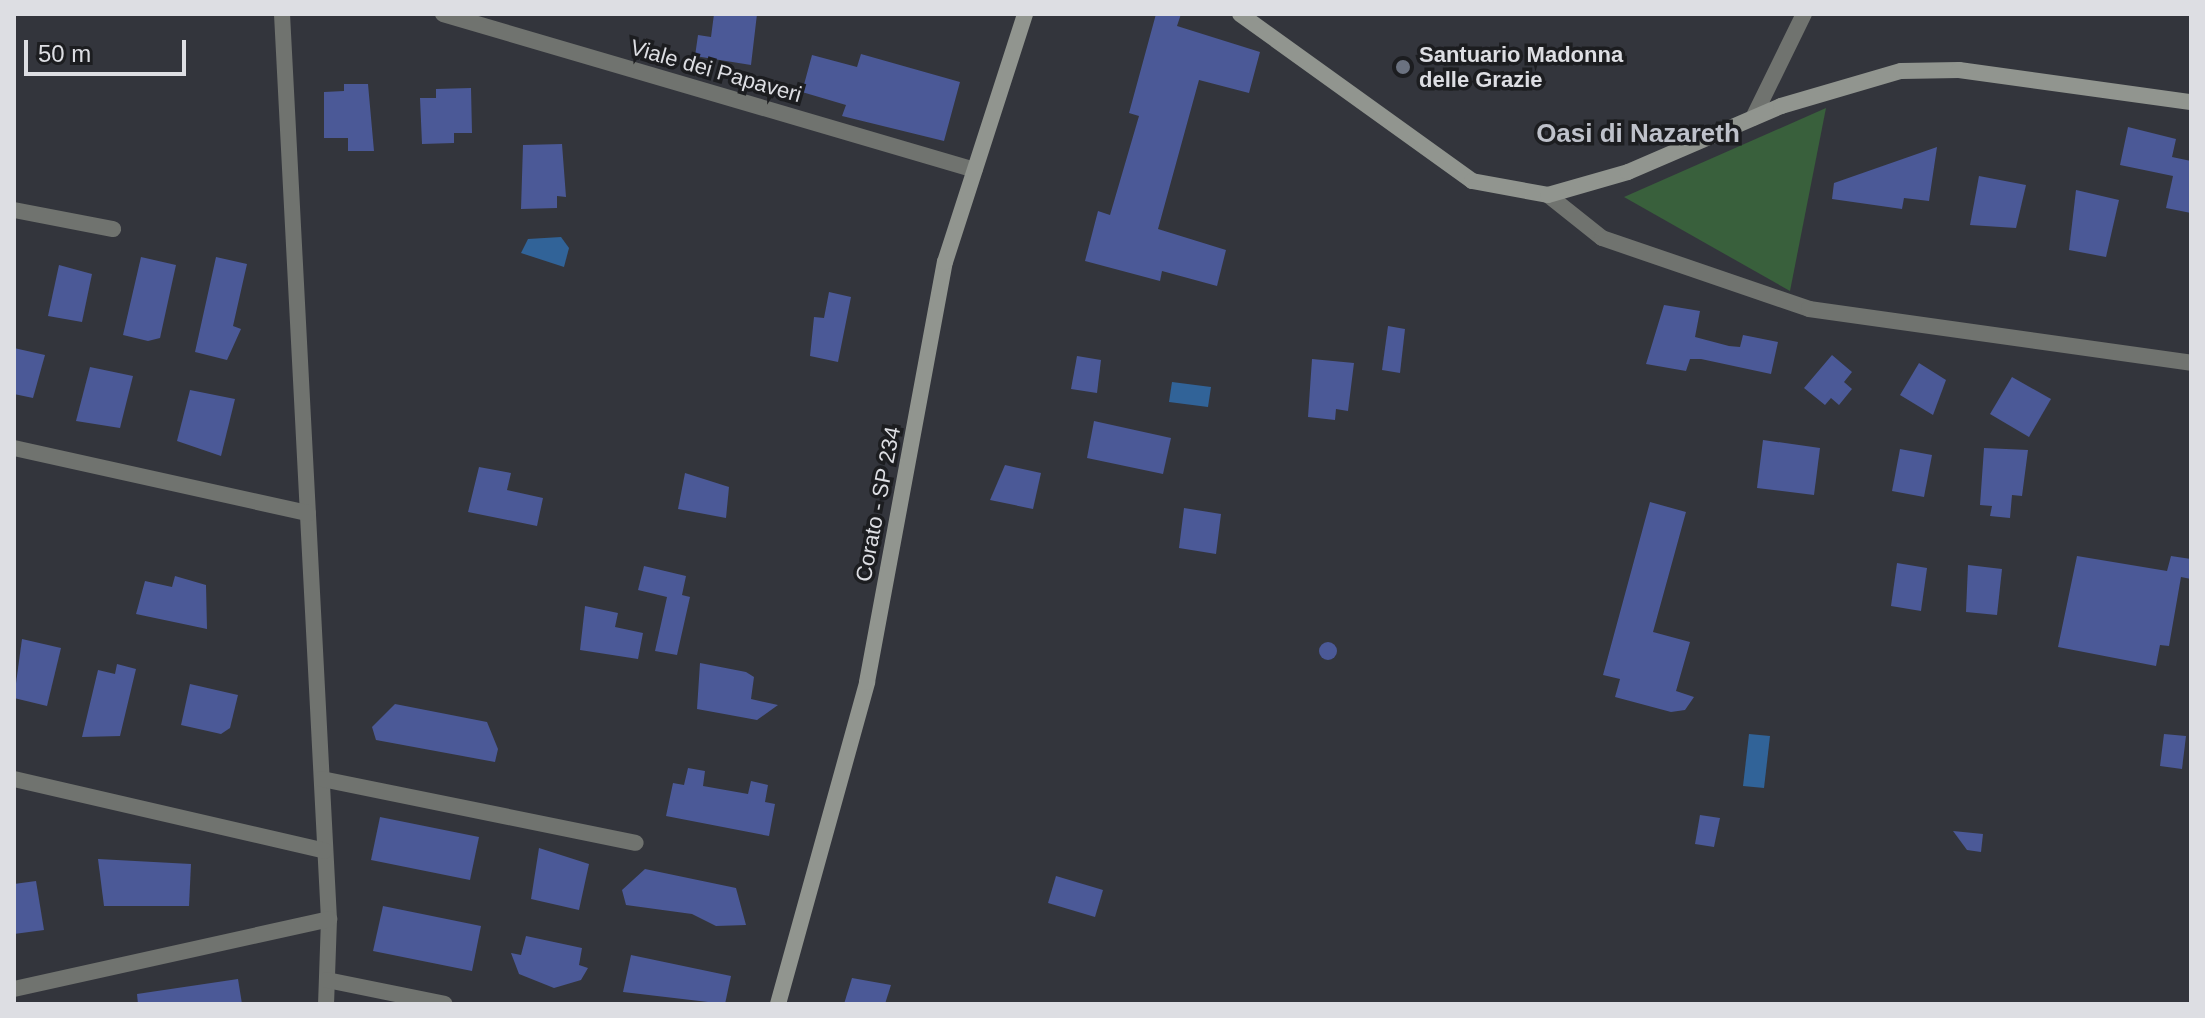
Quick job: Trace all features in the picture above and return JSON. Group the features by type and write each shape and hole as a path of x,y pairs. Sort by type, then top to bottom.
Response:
{"street":[{"path":"282,14 329,919 326,1004"},
{"name":"Viale dei Papaveri","path":"443,14 975,170"},
{"name":"Corato - SP 234","path":"778,1004 867,682 945,262 1025,14"},
{"path":"1240,14 1472,181 1548,195 1628,172 1753,118 1901,71 1959,70 2191,102"},
{"path":"1753,118 1804,14"},
{"path":"1548,195 1602,238 1809,309 2191,363"},
{"path":"14,210 113,229"},
{"path":"14,448 308,513"},
{"path":"14,779 325,851"},
{"path":"322,779 636,843"},
{"path":"14,989 329,919"},
{"path":"327,980 445,1004"}],"green space":[{"path":"1826,108 1790,291 1624,197"}],"water":[{"path":"561,237 569,248 564,267 521,253 528,239"},
{"path":"1172,382 1211,387 1208,407 1169,402"},
{"path":"1749,734 1770,736 1764,788 1743,786"}],"building":[{"path":"714,14 757,14 751,65 695,56 698,35 711,37"},
{"path":"1156,14 1181,14 1177,26 1260,52 1249,93 1199,80 1158,229 1226,250 1217,286 1162,271 1160,281 1085,261 1098,211 1110,215 1139,116 1129,113"},
{"path":"861,54 960,82 944,141 842,116 846,105 802,92 812,55 857,67"},
{"path":"344,84 368,84 374,151 348,151 348,138 324,138 324,92 344,91"},
{"path":"471,88 472,133 454,133 454,143 422,144 420,98 436,98 436,89"},
{"path":"2128,127 2176,139 2172,157 2191,161 2191,213 2166,208 2173,176 2120,165"},
{"path":"562,144 566,197 557,196 557,208 521,209 523,145"},
{"path":"1937,147 1929,201 1904,198 1902,209 1832,199 1834,183"},
{"path":"1979,176 2026,185 2016,228 1970,225"},
{"path":"2076,190 2119,200 2106,257 2069,250"},
{"path":"141,257 176,265 160,338 148,341 123,335"},
{"path":"216,257 247,264 233,326 241,329 227,360 195,352"},
{"path":"59,265 92,274 82,322 48,316"},
{"path":"829,292 851,297 838,362 810,356 814,317 824,318"},
{"path":"1664,305 1700,311 1695,337 1740,347 1743,335 1778,342 1771,374 1701,359 1690,359 1686,371 1646,364"},
{"path":"1388,326 1405,329 1400,373 1382,370"},
{"path":"14,348 45,355 33,398 14,394"},
{"path":"1832,355 1852,372 1844,382 1852,389 1839,405 1831,398 1825,405 1804,388"},
{"path":"1077,356 1101,360 1097,393 1071,389"},
{"path":"1312,359 1354,363 1348,411 1336,409 1335,420 1308,417"},
{"path":"1919,363 1946,380 1933,415 1900,395"},
{"path":"90,367 133,376 120,428 76,421"},
{"path":"2012,377 2051,399 2029,437 1990,414"},
{"path":"190,390 235,399 221,456 177,441"},
{"path":"1094,421 1171,438 1163,474 1087,458"},
{"path":"1763,440 1820,448 1814,495 1757,488"},
{"path":"1984,448 2028,450 2022,496 2012,495 2010,518 1990,516 1992,506 1980,505"},
{"path":"1900,449 1932,455 1924,497 1892,491"},
{"path":"1005,465 1041,473 1033,509 990,500"},
{"path":"479,467 511,473 507,490 543,498 537,526 468,512"},
{"path":"685,473 729,487 726,518 678,509"},
{"path":"1650,502 1686,512 1653,632 1690,642 1676,691 1694,697 1685,710 1671,712 1615,697 1620,679 1603,675"},
{"path":"1184,508 1221,514 1216,554 1179,548"},
{"path":"2077,556 2167,571 2171,556 2191,559 2191,579 2181,577 2169,646 2160,645 2156,666 2058,647"},
{"path":"1897,563 1927,568 1921,611 1891,606"},
{"path":"1968,565 2002,569 1997,615 1966,612"},
{"path":"644,566 686,576 682,595 690,597 677,655 655,651 667,597 638,590"},
{"path":"175,576 206,585 207,629 136,614 145,581 172,587"},
{"path":"585,606 618,613 615,627 643,633 638,659 580,650"},
{"path":"22,639 61,648 47,706 14,698"},
{"path":"1328,642 1337,651 1328,660 1319,651"},
{"path":"700,663 746,672 754,677 751,699 778,705 757,720 697,709"},
{"path":"117,664 136,669 120,736 82,737 98,670 115,674"},
{"path":"190,684 238,695 230,728 221,734 181,725"},
{"path":"395,704 487,722 498,749 495,762 376,740 372,727"},
{"path":"2164,734 2186,736 2182,769 2160,766"},
{"path":"688,768 705,771 703,786 748,794 751,781 768,785 765,802 775,804 769,836 666,816 673,783 684,785"},
{"path":"1700,815 1720,818 1714,847 1695,844"},
{"path":"380,817 479,837 470,880 371,860"},
{"path":"1953,831 1983,834 1981,852 1967,850"},
{"path":"539,848 589,864 579,910 531,899"},
{"path":"98,859 191,864 189,906 104,906"},
{"path":"645,869 736,888 746,925 716,926 692,914 626,905 622,890"},
{"path":"1056,876 1103,890 1095,917 1048,903"},
{"path":"36,881 44,930 14,934 14,884"},
{"path":"383,906 481,926 472,971 373,951"},
{"path":"526,936 582,948 579,965 588,968 581,980 554,988 519,974 511,953 521,955"},
{"path":"631,955 731,976 725,1004 623,992"},
{"path":"852,978 891,985 885,1004 844,1004"},
{"path":"238,979 242,1004 138,1004 137,994"}],"place":[{"name":"Santuario Madonna delle Grazie","path":"1403,67"}],"district":[{"name":"Oasi di Nazareth","path":"1638,134"}]}
